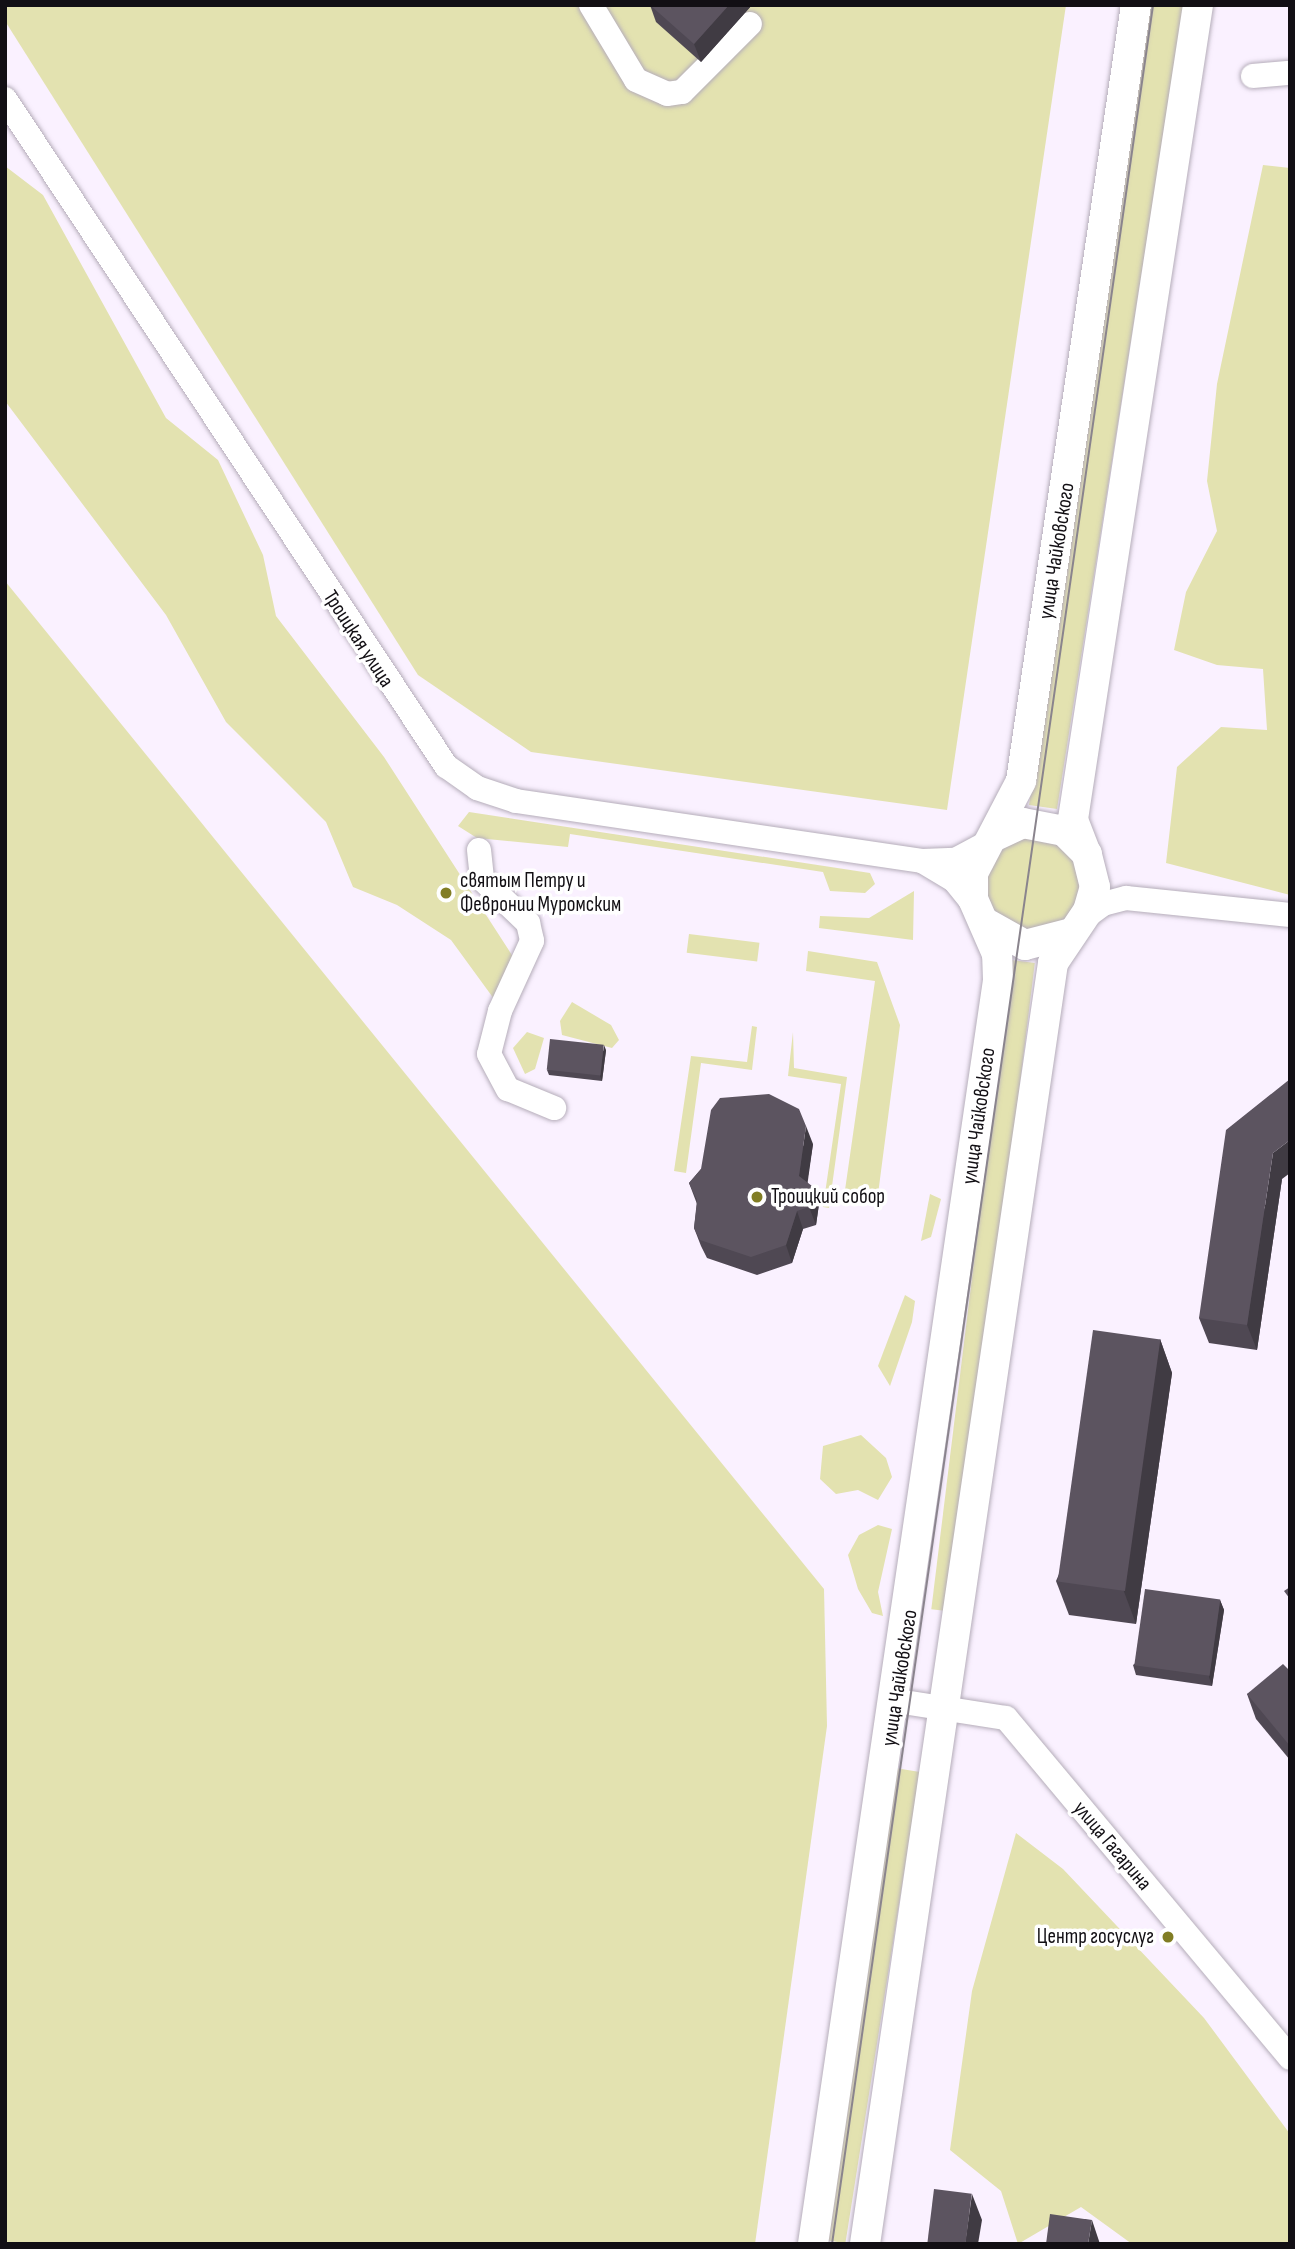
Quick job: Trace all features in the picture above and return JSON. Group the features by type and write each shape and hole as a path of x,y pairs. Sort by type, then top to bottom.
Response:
{"main road":[{"name":"улица Чайковского","path":"813,2244 897,1701 998,980 997,954 978,911 973,873 1021,781 1136,5"},
{"path":"865,2244 1053,964 1078,925 1095,887 1079,845 1073,819 1199,5"},
{"path":"990,840 1032,822 1079,845"},
{"path":"978,911 1017,944 1049,944 1078,925"}],"street":[{"path":"591,5 636,80 667,94 682,92 750,24"},
{"path":"1253,76 1290,73"},
{"name":"Троицкая улица","path":"5,99 446,766 477,788 516,801 922,861"},
{"path":"922,861 955,860 990,840"},
{"path":"1079,845 1110,880 1147,898"},
{"path":"479,850 482,879 522,915 533,941 500,1011 489,1054 508,1089 554,1108"},
{"path":"922,861 954,880 978,911"},
{"path":"1078,925 1107,902 1147,898 1290,915"},
{"name":"улица Гагарина","path":"897,1701 1006,1718 1290,2058"}],"green space":[{"path":"5,5 1066,5 947,810 531,752 418,675 5,21"},
{"path":"1147,5 1184,5 1057,809 1029,805"},
{"path":"1263,165 1290,168 1290,895 1166,863 1177,767 1221,727 1267,730 1263,669 1217,665 1174,650 1186,592 1217,531 1207,481 1217,384"},
{"path":"5,166 43,195 166,418 218,460 263,555 276,616 384,757 521,969 494,999 451,940 397,905 353,887 326,822 226,722 166,615 5,401"},
{"path":"5,581 824,1589 827,1726 755,2244 5,2244"},
{"path":"469,812 870,873 875,884 865,893 830,891 823,872 570,834 568,847 477,838 458,826"},
{"path":"1024,830 1080,854 1084,906 1043,939 988,916 982,863"},
{"path":"914,891 913,940 819,928 820,916 869,918"},
{"path":"689,934 759,943 757,962 687,953"},
{"path":"808,951 877,962 900,1025 877,1202 844,1197 875,981 806,971"},
{"path":"1011,960 1035,963 955,1612 931,1609"},
{"path":"572,1002 611,1025 619,1040 612,1048 562,1035 560,1021"},
{"path":"752,1026 757,1027 752,1070 701,1063 686,1173 674,1171 691,1056 747,1062"},
{"path":"527,1032 544,1038 535,1069 525,1074 513,1048"},
{"path":"793,1032 794,1068 847,1077 829,1208 823,1207 841,1084 788,1076"},
{"path":"930,1194 941,1199 931,1237 921,1241"},
{"path":"905,1295 915,1301 912,1322 890,1386 878,1366"},
{"path":"861,1435 886,1458 892,1477 878,1500 858,1490 836,1494 820,1479 823,1446"},
{"path":"878,1525 892,1529 878,1592 883,1616 872,1613 858,1589 848,1555 859,1535"},
{"path":"895,1768 920,1772 845,2243 821,2239"},
{"path":"1016,1833 1063,1869 1204,2018 1290,2134 1290,2244 1132,2244 1081,2207 1018,2244 1001,2191 950,2150 972,1991"}],"building":[{"path":"650,5 729,5 694,44"},
{"path":"550,1039 604,1045 600,1075 547,1070"},
{"path":"1290,1079 1290,1140 1273,1153 1247,1325 1199,1318 1226,1130"},
{"path":"769,1094 799,1109 806,1126 799,1176 812,1186 809,1207 797,1211 786,1245 751,1257 700,1240 694,1228 697,1200 689,1183 701,1169 711,1110 720,1098"},
{"path":"1093,1330 1160,1339 1125,1591 1058,1582"},
{"path":"1290,1587 1290,1599 1284,1591"},
{"path":"1145,1589 1220,1600 1210,1676 1134,1665"},
{"path":"1283,1664 1290,1671 1290,1746 1247,1694"},
{"path":"934,2189 972,2194 966,2244 927,2244"},
{"path":"1050,2214 1092,2220 1088,2244 1046,2244"}],"tram line":[{"path":"832,2244 1153,5"}],"place":[{"name":"святым Петру и Февронии Муромским","path":"446,893"},
{"name":"Троицкий собор","path":"757,1197"},
{"name":"Центр госуслуг","path":"1168,1937"}]}
